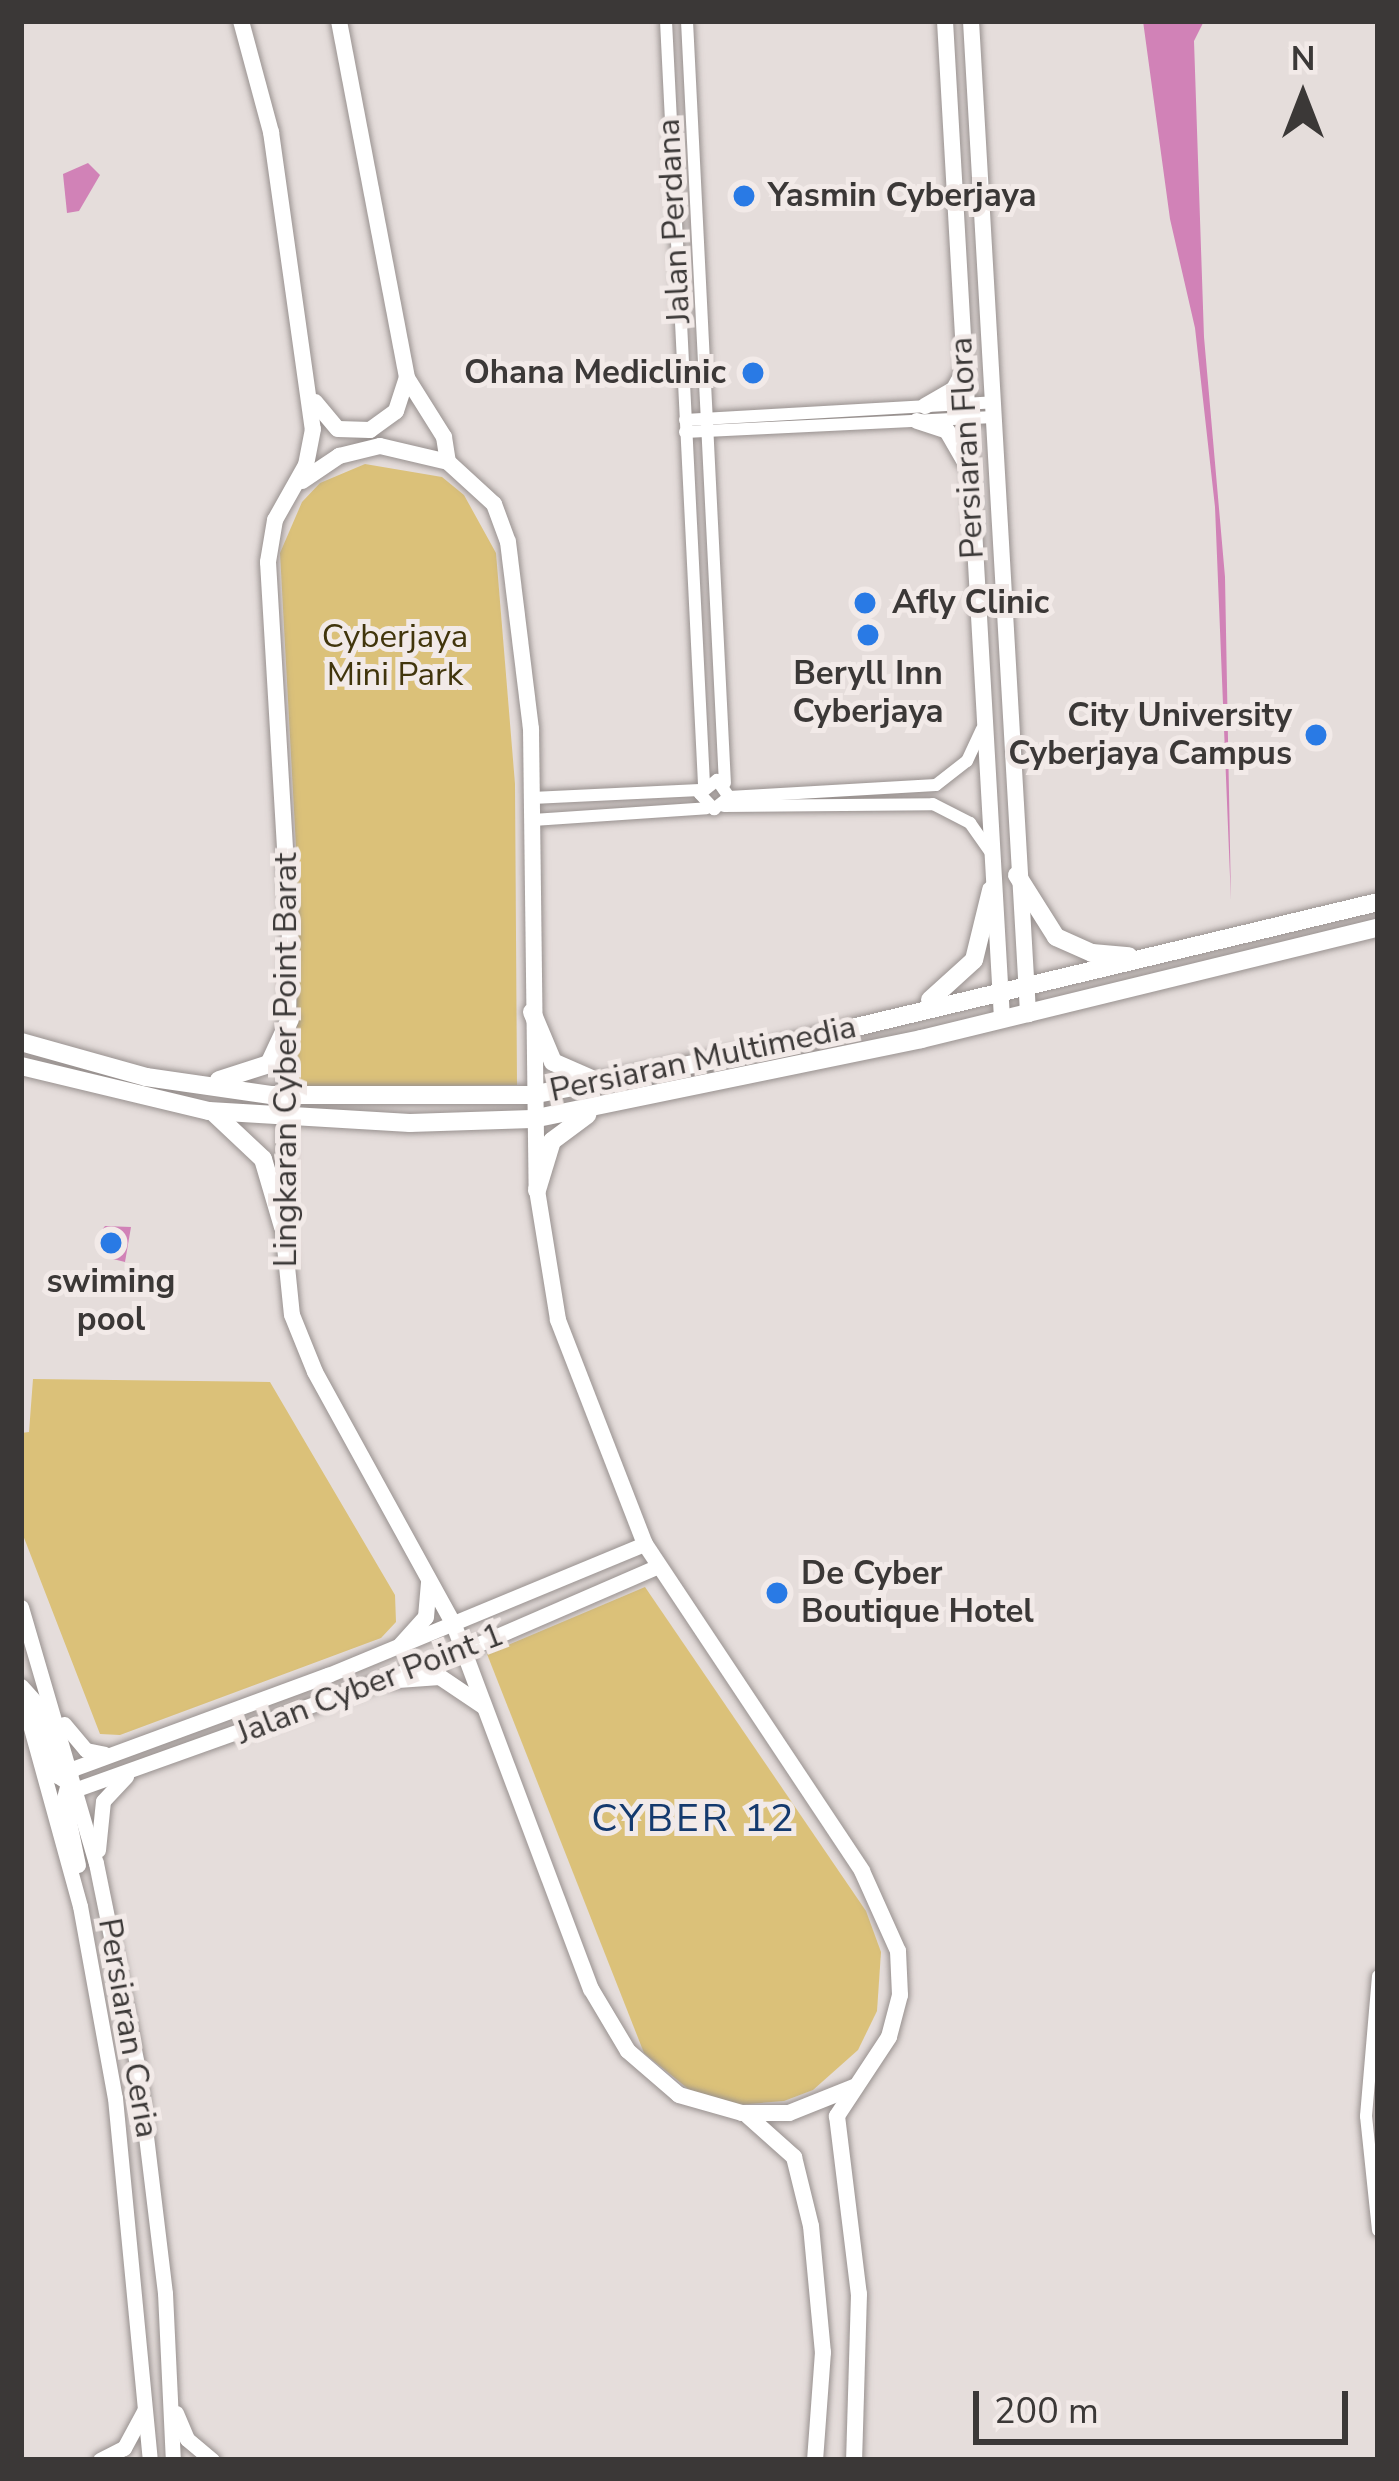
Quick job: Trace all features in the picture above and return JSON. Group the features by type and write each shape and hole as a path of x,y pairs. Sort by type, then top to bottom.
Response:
{"main road":[{"name":"Lingkaran Cyber Point Barat","path":"241,21 271,132 306,364 311,447 275,520 268,562 290,1019 283,1228 292,1315 315,1372 454,1625 604,2017 634,2059 679,2095 742,2113"},
{"path":"339,21 407,379 444,437 448,462"},
{"name":"Persiaran Flora","path":"945,21 1002,1019"},
{"name":"Persiaran Flora","path":"970,21 1028,1014"},
{"path":"306,364 317,409 348,432 388,421 407,379"},
{"path":"963,373 954,389 921,414 947,431 968,472"},
{"path":"292,489 361,449 397,446 448,462 476,481 503,522 531,729 531,1095 537,1190 571,1364 658,1566 891,1925 900,1995 890,2037 838,2116 836,2140 859,2294 854,2460"},
{"path":"1017,874 1056,937 1092,953 1154,956"},
{"path":"881,1020 964,976 983,943 992,890"},
{"name":"Persiaran Multimedia","path":"21,1066 209,1111 531,1095 613,1082 1378,902"},
{"name":"Persiaran Multimedia","path":"21,1042 288,1107 532,1119 608,1107 1028,1014 1378,928"},
{"path":"532,1012 553,1062 613,1082"},
{"path":"60,1055 238,1080 268,1064 290,1019"},
{"path":"537,1190 552,1142 608,1107"},
{"path":"209,1111 239,1130 262,1159 283,1228"},
{"path":"399,1646 426,1618 429,1580"},
{"path":"383,1681 440,1677 489,1711"},
{"path":"742,2113 789,2114 855,2086"},
{"path":"742,2113 782,2139 794,2158 811,2226 823,2352 814,2455"}],"street":[{"name":"Jalan Perdana","path":"666,21 702,787 707,808"},
{"name":"Jalan Perdana","path":"686,21 726,796"},
{"path":"685,426 993,410"},
{"path":"691,536 712,535"},
{"path":"696,612 716,611"},
{"path":"698,656 718,654"},
{"path":"533,820 707,808 726,796 936,785 967,761 983,727"},
{"path":"532,798 702,787 726,796 933,804 970,823 990,852"},
{"name":"Jalan Cyber Point 1","path":"72,1769 454,1625 646,1544"},
{"name":"Jalan Cyber Point 1","path":"71,1788 465,1650 658,1566"},
{"path":"21,1607 72,1769 75,1886"},
{"path":"21,1689 38,1705 71,1788"},
{"name":"Persiaran Ceria","path":"21,1689 75,1886 132,2214 150,2460"},
{"path":"54,1706 86,1750 114,1753"},
{"path":"97,1863 103,1801 132,1769"},
{"name":"Persiaran Ceria","path":"71,1788 97,1863 155,2190 173,2460"},
{"path":"1378,1976 1366,2116 1378,2230"},
{"path":"170,2399 187,2439 212,2460"},
{"path":"100,2460 124,2448 147,2405"}],"green space":[{"name":"Cyberjaya Mini Park","path":"365,464 442,477 464,495 496,553 515,784 517,1085 297,1088 296,847 280,553 302,502 320,483"},
{"path":"33,1379 270,1382 395,1595 396,1622 381,1638 120,1735 100,1734 21,1530 21,1433 29,1432"},
{"path":"645,1587 866,1911 881,1952 877,2011 858,2050 813,2090 784,2101 737,2105 692,2092 644,2053 487,1654"}],"shaded area":[{"path":"1143,21 1204,21 1194,41 1204,337 1225,577 1231,901 1215,507 1195,328 1170,219"},
{"path":"88,163 100,175 79,211 67,213 63,174"},
{"name":"swiming pool","path":"105,1226 131,1227 125,1262 101,1256 98,1235"}],"place":[{"name":"Yasmin Cyberjaya","path":"744,196"},
{"name":"Ohana Mediclinic","path":"753,373"},
{"name":"Afly Clinic","path":"865,603"},
{"name":"Beryll Inn Cyberjaya","path":"868,635"},
{"name":"City University Cyberjaya Campus","path":"1316,735"},
{"name":"swiming pool","path":"111,1243"},
{"name":"De Cyber Boutique Hotel","path":"777,1593"}],"district":[{"name":"CYBER 12","path":"694,1819"}]}
